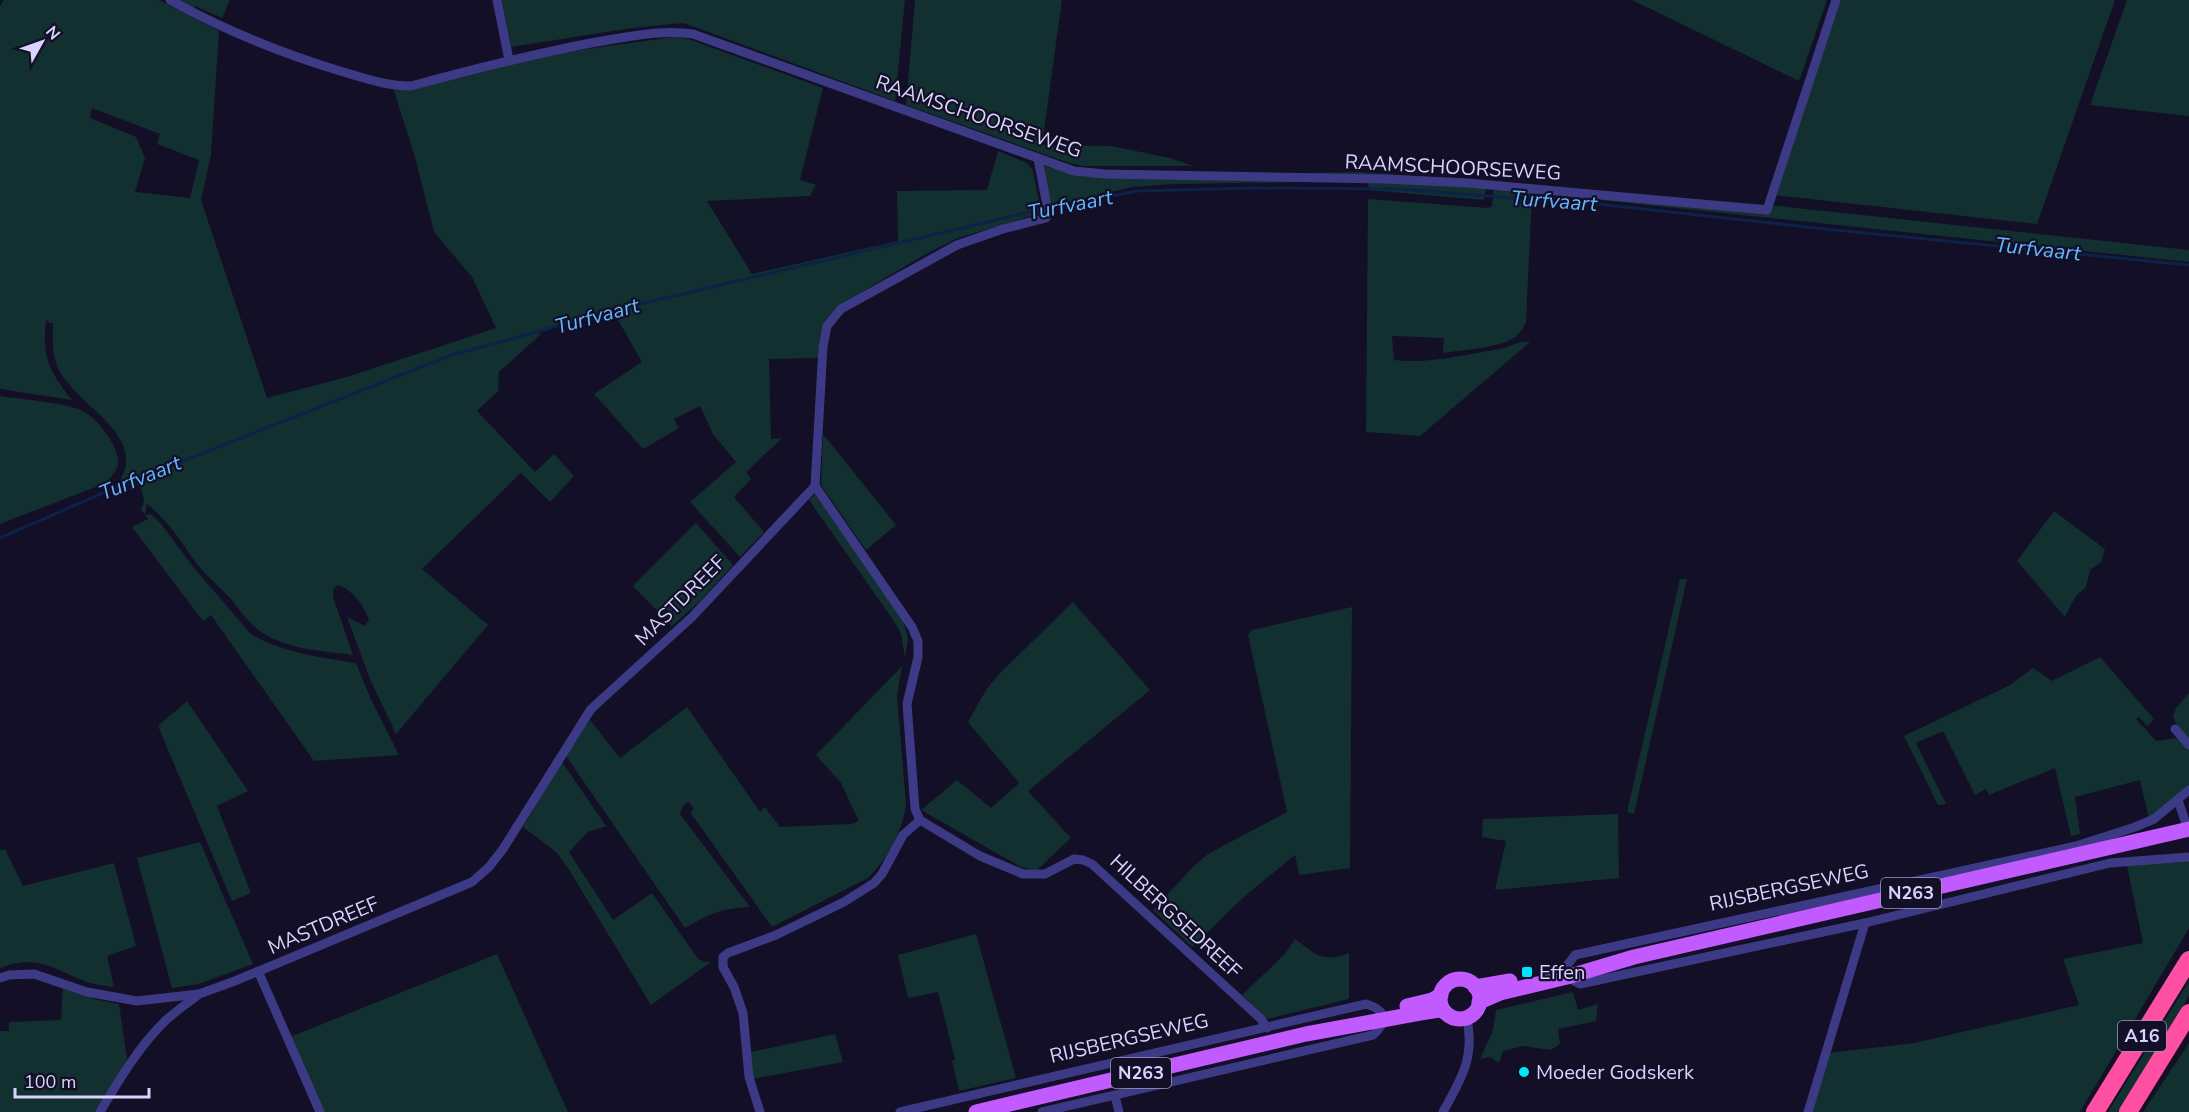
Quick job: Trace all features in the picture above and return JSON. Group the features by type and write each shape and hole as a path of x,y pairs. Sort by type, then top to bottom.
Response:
{"highway":[{"name":"A16","path":"2095,1112 2189,960"},
{"name":"A16","path":"2128,1112 2189,1013"}],"main road":[{"name":"RIJSBERGSEWEG","path":"1477,994 1500,993 1571,977 1634,957 2189,830"},
{"name":"N263","path":"1441,995 1447,984 1462,978 1469,981 1477,994"},
{"path":"1467,1019 1477,1009 1477,994"},
{"name":"RIJSBERGSEWEG","path":"976,1112 1382,1016 1441,995"},
{"path":"1441,995 1440,999 1445,1012"},
{"name":"RIJSBERGSEWEG","path":"1382,1016 1439,1010 1445,1012"},
{"name":"N263","path":"1445,1012 1451,1017 1467,1019"}],"street":[{"name":"RAAMSCHOORSEWEG","path":"170,0 199,16 288,55 391,86 411,86 509,60 646,33 673,31 693,34 1074,171 1106,174 1385,179 1468,183 1767,210 1836,0"},
{"path":"497,0 509,60"},
{"path":"760,1112 749,1077 743,1013 734,987 723,967 723,957 844,902 874,882 882,874 903,835 920,820 915,809 907,704 918,657 918,641 912,627 815,486 823,346 827,326 841,309 957,245 1003,229 1046,218 1047,208 1038,159"},
{"name":"MASTDREEF","path":"0,978 9,975 34,974 87,992 137,1001 200,994 472,882 489,867 591,709 692,618 815,486"},
{"path":"2175,729 2189,745"},
{"name":"RIJSBERGSEWEG","path":"2189,790 2154,819 2076,846 1575,955 1571,977 1865,922 2110,863 2189,857"},
{"path":"2178,800 2189,830"},
{"name":"HILBERGSEDREEF","path":"920,820 980,856 1023,874 1045,874 1074,859 1092,864 1253,1011 1267,1028"},
{"path":"1808,1112 1828,1039 1865,922"},
{"path":"258,971 320,1112"},
{"name":"MASTDREEF","path":"100,1112 120,1078 165,1021 200,994"},
{"name":"RIJSBERGSEWEG","path":"900,1112 1366,1004 1375,1006 1382,1016"},
{"path":"1042,1112 1373,1035 1381,1027 1382,1016"},
{"path":"1443,1112 1469,1057 1467,1019"},
{"path":"1115,1096 1119,1112"}],"green space":[{"path":"4,0 159,0 219,31 211,155 201,200 267,398 347,377 496,328 472,277 434,232 415,157 393,88 423,86 509,63 550,55 673,37 688,39 823,88 800,180 816,185 810,196 707,201 752,274 898,241 897,191 987,190 998,151 1027,163 1033,171 1041,213 958,238 841,304 823,328 819,341 818,358 769,359 771,439 782,438 746,472 751,479 734,497 764,532 740,557 690,502 736,462 713,434 700,406 674,419 679,428 643,449 594,394 642,362 613,311 539,330 541,334 499,372 498,391 477,411 535,472 554,454 574,476 550,502 521,473 422,569 488,625 396,734 370,679 347,617 365,626 369,620 364,609 352,594 338,585 333,589 333,597 353,655 302,648 277,641 248,621 201,568 168,524 147,504 145,515 151,514 162,525 194,568 251,634 289,650 356,663 399,755 314,761 211,615 203,621 132,527 148,519 141,510 144,501 142,491 133,479 118,485 126,466 124,447 108,423 74,390 58,368 53,346 53,323 46,320 46,354 58,381 72,400 0,389 0,6","holes":["92,108 160,134 157,144 199,160 190,198 135,192 145,158 136,137 90,118"]},
{"path":"168,0 230,0 222,18 195,6 194,8"},
{"path":"502,0 905,0 895,101 684,23 632,28 511,47"},
{"path":"915,0 1062,0 1042,145 1111,146 1170,158 1193,166 1083,166 906,105"},
{"path":"1632,0 1827,0 1799,81"},
{"path":"1840,0 2115,0 2037,224 1773,195"},
{"path":"2127,0 2189,0 2189,116 2090,105"},
{"path":"1044,166 1087,177 1359,172 1487,181 1484,200 1369,190 1368,182 1358,181 1175,184 1132,187 1049,207 1043,175"},
{"path":"1495,182 1593,190 1592,199 1532,194 1526,322 1516,336 1490,346 1443,353 1444,338 1392,336 1394,360 1420,361 1446,358 1530,342 1420,436 1366,432 1368,199 1488,208 1492,206"},
{"path":"1601,191 1769,205 2189,250 2189,262 1600,200"},
{"path":"0,396 55,404 83,411 95,420 113,444 118,461 116,470 106,483 0,524"},
{"path":"823,434 896,525 866,550 821,485"},
{"path":"815,494 902,618 908,638 905,658 901,634 894,621 809,500"},
{"path":"2054,511 2105,549 2101,562 2090,570 2086,587 2075,597 2065,617 2017,561"},
{"path":"696,523 733,565 699,602 672,626 633,586"},
{"path":"1680,579 1687,579 1634,814 1627,812"},
{"path":"1073,602 1150,690 1028,791 1071,838 1037,870 1021,867 921,810 957,780 991,808 1019,783 968,722 986,690 998,675"},
{"path":"1352,607 1350,868 1299,875 1295,855 1246,895 1192,947 1153,910 1208,854 1287,812 1248,635 1252,630"},
{"path":"2100,657 2154,719 2147,726 2139,717 2136,719 2156,741 2176,738 2189,747 2189,785 2149,819 2140,780 2075,797 2080,834 2071,836 2055,768 1989,795 1986,789 1975,795 1943,731 1916,743 1946,804 1938,805 1904,736 2010,685 2033,668 2052,681"},
{"path":"902,666 897,695 906,803 902,823 893,844 882,862 868,878 772,927 690,812 694,808 688,802 682,807 680,814 750,907 716,913 685,928 566,756 590,720 620,758 687,707 760,812 765,807 780,827 852,824 859,821 841,783 816,755"},
{"path":"2189,693 2189,740 2179,729 2173,717 2176,708"},
{"path":"187,701 248,791 217,806 251,893 232,901 158,726"},
{"path":"562,762 606,826 588,832 569,852 613,920 652,893 698,959 711,962 651,1005 568,868 556,852 523,827"},
{"path":"1618,814 1619,878 1495,890 1506,841 1482,837 1483,819"},
{"path":"200,842 253,964 199,984 172,988 137,858"},
{"path":"5,849 23,886 114,863 136,946 107,956 114,987 90,983 37,963 26,962 0,968 0,850"},
{"path":"2189,860 2189,928 2080,1112 1811,1112 1828,1053 1914,1043 2079,1005 2063,959 2143,943 2126,861 2177,863"},
{"path":"976,934 1016,1078 959,1091 952,1061 955,1060 938,992 908,998 898,955"},
{"path":"1295,939 1320,956 1332,957 1349,953 1349,999 1267,1019 1242,995 1285,954"},
{"path":"497,954 568,1112 321,1112 290,1037"},
{"path":"2189,981 2189,996 2118,1112 2108,1112"},
{"path":"63,987 94,999 119,1004 127,1059 96,1112 0,1112 0,1031 9,1031 9,1022 61,1020"},
{"path":"1573,992 1578,1010 1598,1004 1596,1021 1558,1029 1560,1044 1551,1050 1523,1046 1503,1051 1499,1063 1490,1057 1480,1059 1493,1030 1496,1010"},
{"path":"835,1034 843,1062 752,1079 751,1052"},
{"path":"2189,1043 2189,1112 2143,1112"}],"waterway":[{"name":"Turfvaart","path":"0,538 112,489 449,356 619,309 1034,211 1137,191 1254,188 1397,189 1597,204 2189,265"}],"place":[{"name":"Effen","path":"1527,972"},
{"name":"Moeder Godskerk","path":"1524,1072"}]}
